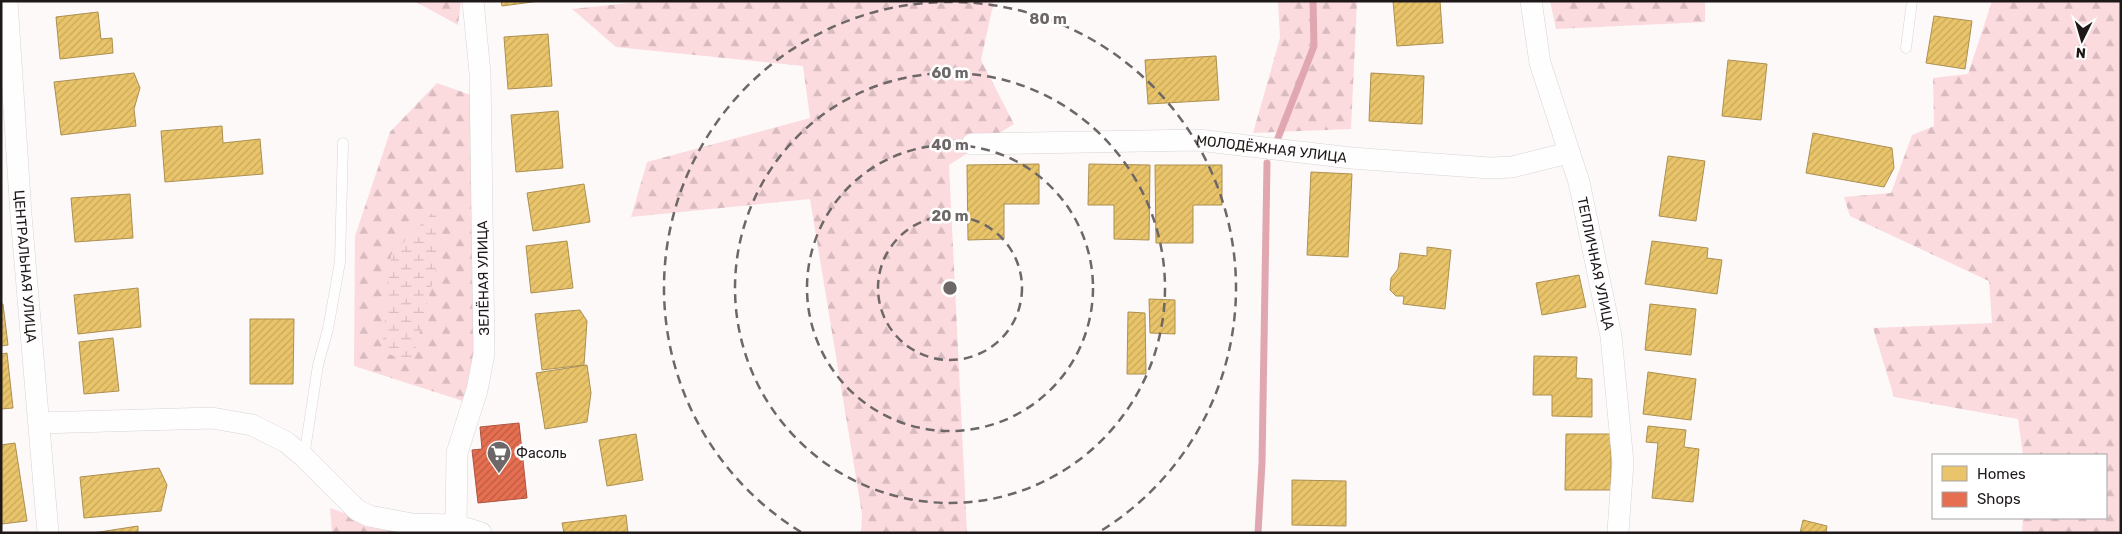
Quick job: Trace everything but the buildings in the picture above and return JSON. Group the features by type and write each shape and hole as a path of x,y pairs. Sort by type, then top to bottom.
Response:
{"street":[{"name":"ЦЕНТРАЛЬНАЯ УЛИЦА","path":"7,1 48,533"},
{"name":"ЗЕЛЁНАЯ УЛИЦА","path":"456,525 457,453 477,390 484,354 480,73 473,1"},
{"name":"ТЕПЛИЧНАЯ УЛИЦА","path":"1531,1 1540,63 1579,182 1611,336 1623,463 1618,532"},
{"name":"МОЛОДЁЖНАЯ УЛИЦА","path":"972,144 1198,140 1351,158 1490,168 1512,167 1568,153"},
{"path":"39,423 212,418 252,425 286,442 304,456 358,510 370,516 412,524 456,525 481,533"}],"lane":[{"path":"1906,48 1912,1"},
{"path":"304,456 318,365 328,329 340,262 343,143"}],"green space":[{"path":"397,1 461,1 458,25 418,3"},
{"path":"649,1 994,1 981,60 1014,124 949,165 967,533 861,533 862,514 810,199 631,217 647,162 810,118 803,66 616,47 572,9"},
{"path":"1278,1 1357,1 1351,129 1253,133 1280,38"},
{"path":"1550,1 1705,1 1705,22 1556,29"},
{"path":"1992,1 2121,1 2121,533 2022,533 2023,519 2107,519 2107,454 2023,454 2018,419 1894,397 1873,328 1992,323 1989,281 1850,216 1844,197 1891,193 1912,135 1934,126 1933,78 1968,74"},
{"path":"437,83 471,95 475,343 466,402 354,366 355,236 390,132"},
{"path":"438,207 437,265 412,362 382,352 391,255"},
{"path":"330,508 401,533 332,533"}],"waterway":[{"path":"1278,138 1314,46 1313,1"},
{"path":"1258,533 1262,463 1267,163"}],"place":[{"name":"Фасоль","path":"499,474"}]}
